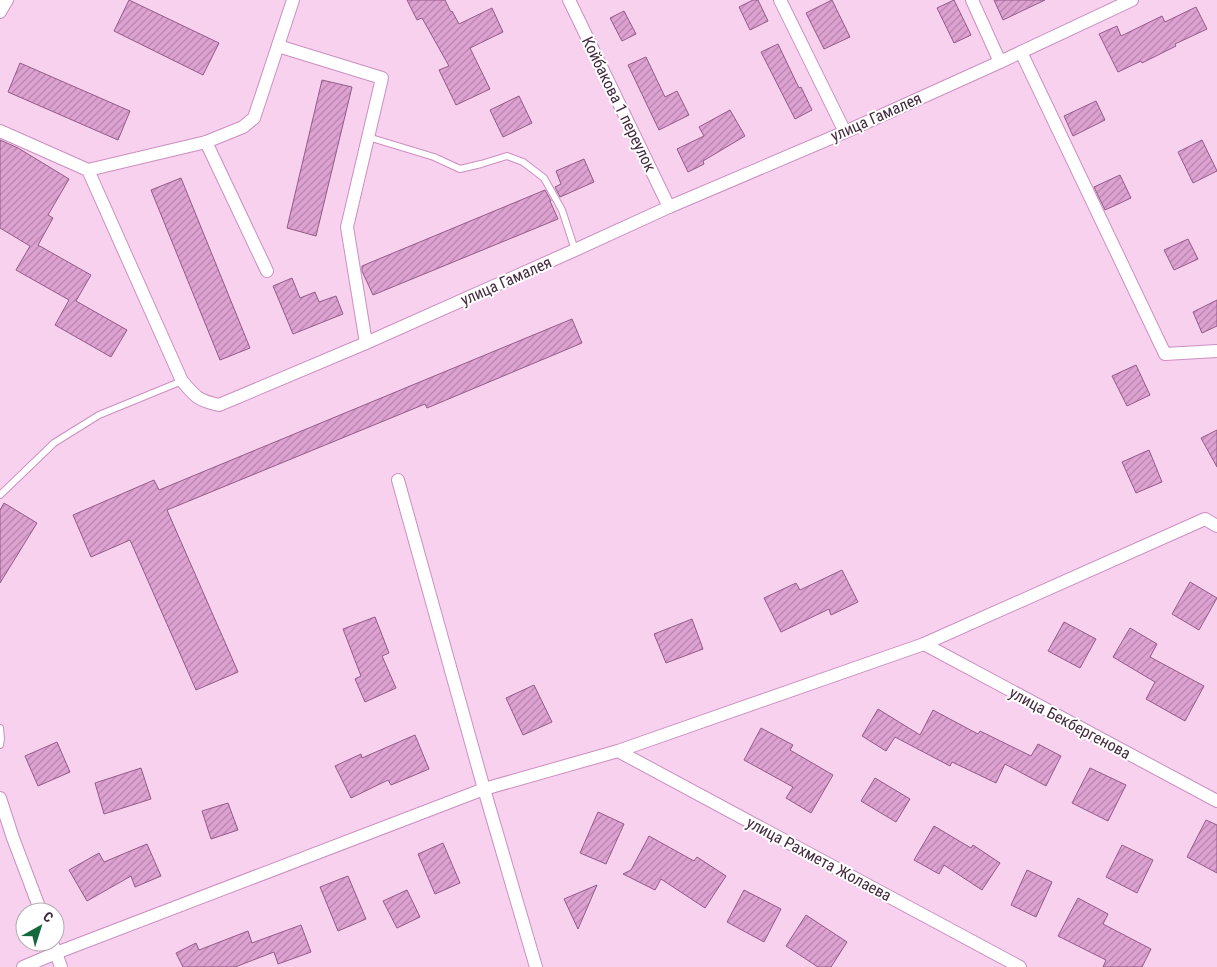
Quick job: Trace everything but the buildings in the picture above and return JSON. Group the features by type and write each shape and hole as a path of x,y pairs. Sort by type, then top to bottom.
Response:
{"street":[{"path":"0,12 7,0"},
{"path":"0,131 88,170 206,142 243,127 254,118 293,0"},
{"name":"Койбакова 1 переулок","path":"569,0 669,207"},
{"path":"780,0 845,132"},
{"path":"972,0 1000,62"},
{"name":"улица Гамалея","path":"88,170 182,381 196,397 205,402 218,405 366,343 669,207 845,132 1132,0"},
{"path":"278,46 382,78 347,227 366,343"},
{"path":"1022,52 1165,354 1217,351"},
{"path":"206,142 267,272"},
{"path":"398,480 484,789 536,967"},
{"path":"65,943 484,789 618,752 924,644 1217,512"},
{"path":"1205,519 1217,526"},
{"name":"улица Бекбергенова","path":"924,644 1217,801"},
{"name":"улица Рахмета Жолаева","path":"618,752 1020,967"},
{"path":"0,798 12,838 37,902"},
{"path":"23,967 46,952"},
{"path":"56,952 61,967"}],"lane":[{"path":"368,137 434,156 460,170 507,156 524,162 544,178 562,210 575,250"},
{"path":"0,495 54,443 99,415 182,381"},
{"path":"0,728 0,745"}]}
